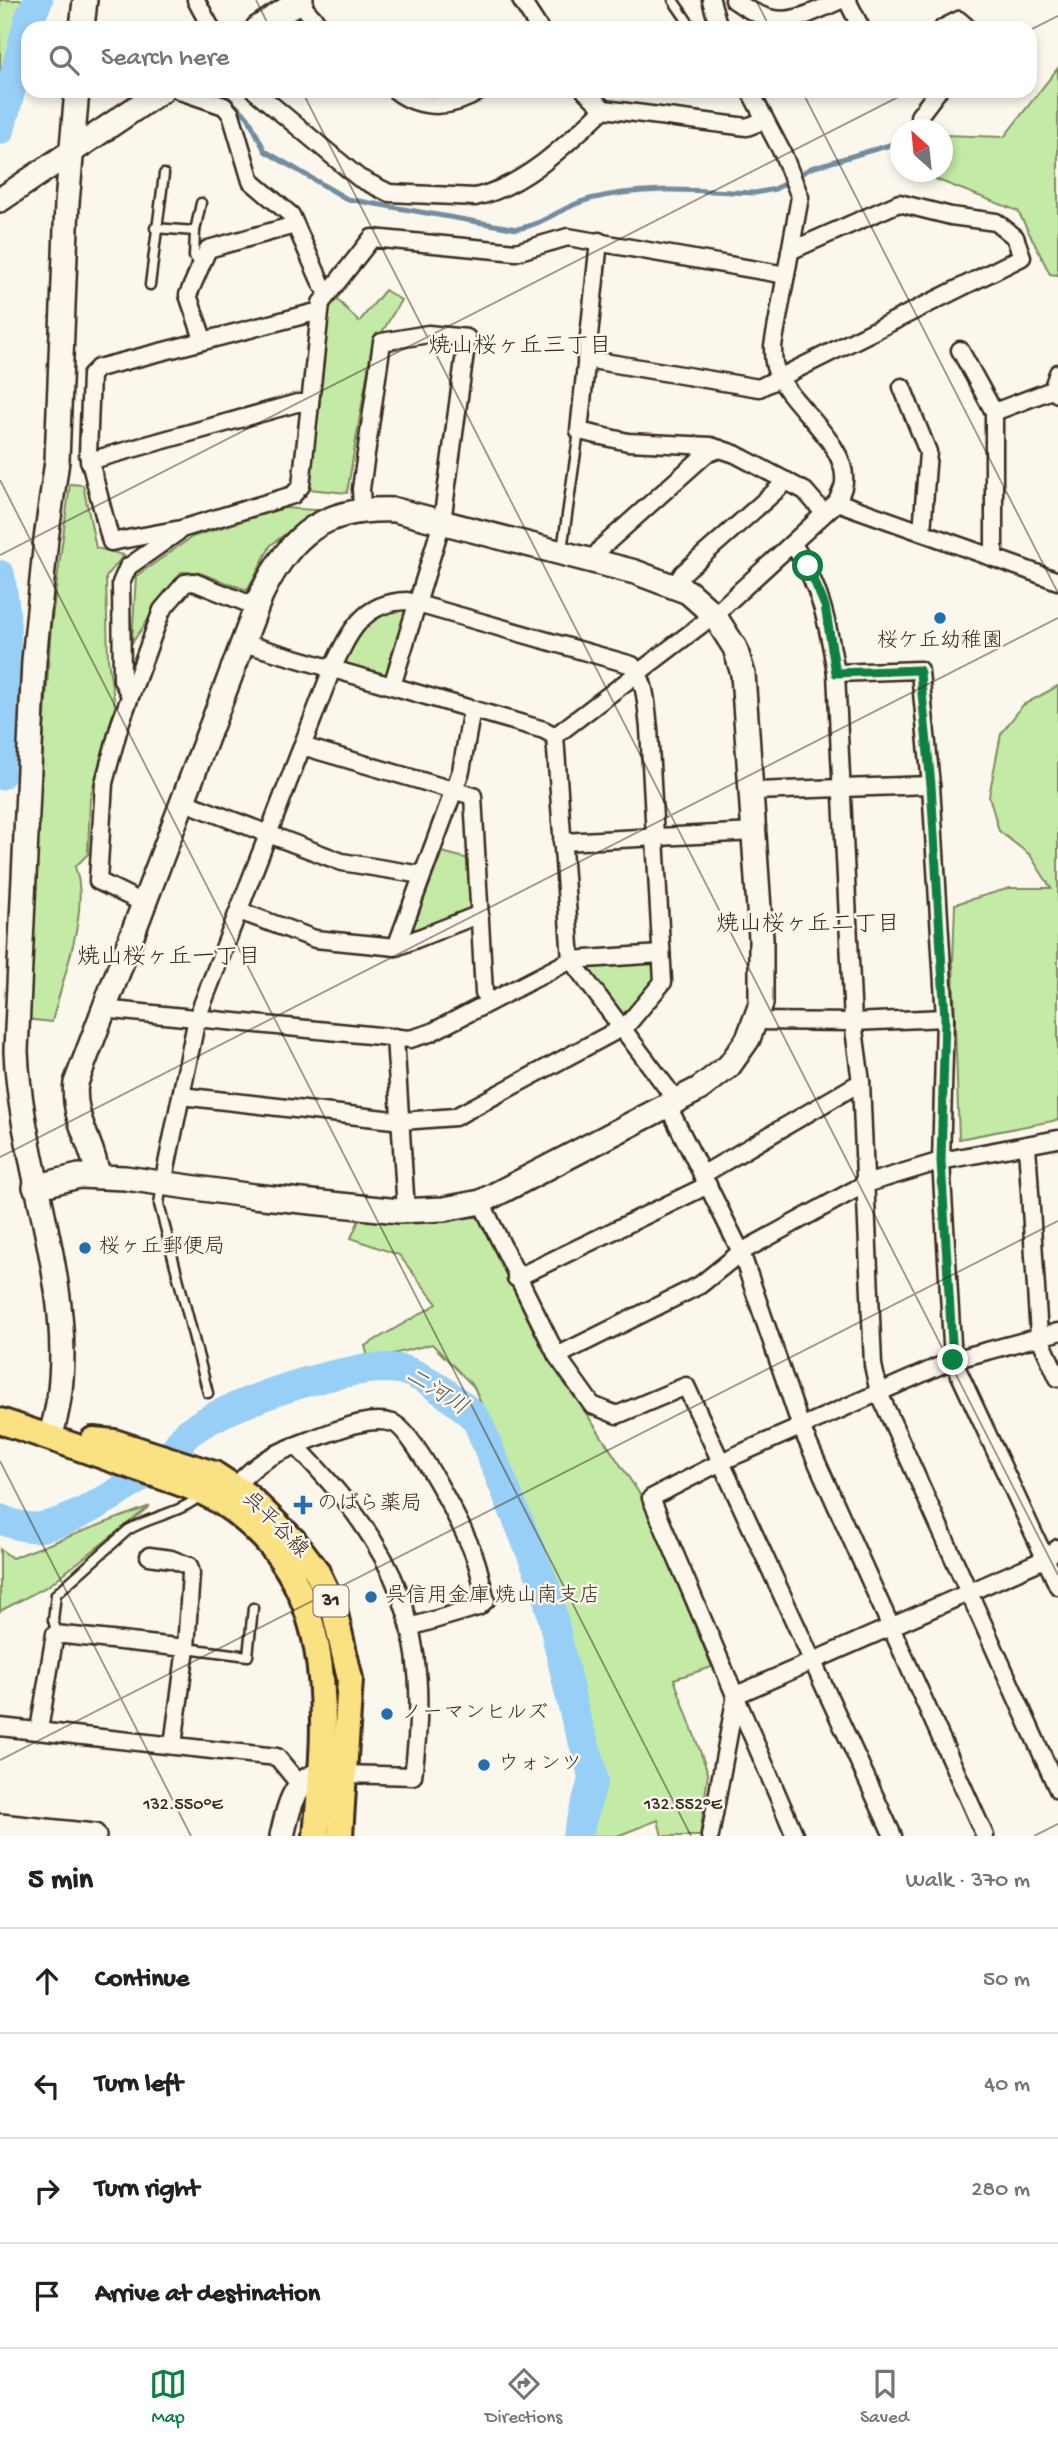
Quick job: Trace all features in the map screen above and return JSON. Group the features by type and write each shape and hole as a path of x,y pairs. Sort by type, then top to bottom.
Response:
{"main road":[{"name":"呉平谷線","path":"0,1421 50,1437 105,1448 203,1485 235,1487 248,1496 294,1541 316,1570 332,1605 350,1679 322,1777 340,1836"},
{"name":"呉平谷線","path":"203,1485 277,1551 303,1596 316,1645 322,1683 322,1777 316,1836"}],"street":[{"path":"83,21 85,0"},
{"path":"196,0 207,21"},
{"path":"521,0 534,21"},
{"path":"711,0 717,21"},
{"path":"734,0 755,15 795,20 841,0"},
{"path":"847,0 858,21"},
{"path":"269,21 300,1 316,21"},
{"path":"50,1437 58,1414 64,1349 18,1098 16,1051 34,661 57,461 67,203 76,98"},
{"path":"9,194 72,148 149,98"},
{"path":"201,98 224,106 231,114 251,181 284,207 322,285 330,291"},
{"path":"263,98 359,177 389,193 475,197 520,179 561,149 604,109"},
{"path":"414,98 431,105 454,104 466,98"},
{"path":"592,98 604,109 747,127 765,120"},
{"path":"555,736 714,614 831,507 844,482 843,466 832,446 780,380 774,365 773,346 800,197 792,174 754,98"},
{"path":"919,116 933,98"},
{"path":"586,359 759,388 780,380 1022,257 1015,237 996,222 951,216 899,203 790,251"},
{"path":"203,340 188,295 208,249 295,225"},
{"path":"320,311 98,368 91,375 89,461 111,542 181,529 293,495 301,486 321,303 372,238 516,252 568,237 786,275"},
{"path":"599,241 579,430 628,442 720,449 787,481 831,507 922,532 1058,581"},
{"path":"362,509 361,489 382,342 428,334 467,338 442,522 393,686"},
{"path":"960,350 994,412 994,558"},
{"path":"994,412 1055,392 1058,373"},
{"path":"902,387 928,452 922,532"},
{"path":"89,461 297,403 310,403"},
{"path":"592,561 602,547 706,454 720,449"},
{"path":"674,587 683,573 787,481"},
{"path":"36,1187 79,1176 98,1177 163,1182 253,1196 406,1211 444,1209 481,1202 699,1089 729,1066 748,1039 761,1004 761,938 743,674 735,648 714,614 688,592 674,587 592,561 395,510 362,509 328,520 300,537 276,564 257,607 75,1083 73,1103 96,1157 98,1177"},
{"path":"130,695 122,680 121,583 128,567 181,529"},
{"path":"793,544 808,566 825,606 836,673 853,1022 861,1082 873,1366 879,1393 1058,1790"},
{"path":"143,903 97,881 104,783 130,695 162,610 185,583 194,582 257,607"},
{"path":"163,1182 197,1018 332,669 353,626 377,606 393,602 417,604 632,664 639,672 644,688 657,839 663,982 621,1028 455,1117 402,1121 181,1096"},
{"path":"243,643 472,709 555,736"},
{"path":"836,673 919,670 931,785 945,1018 941,1161 953,1360 1052,1553 1058,1587"},
{"path":"396,947 461,771 472,709"},
{"path":"555,736 571,960 672,1103 705,1180 741,1252 802,1427 985,1836"},
{"path":"302,746 472,796 484,993 489,1002"},
{"path":"752,791 931,785"},
{"path":"182,801 342,862 422,875"},
{"path":"562,842 754,832"},
{"path":"239,911 315,939 396,947 480,914"},
{"path":"102,1009 410,1039 430,1033 571,960 661,954"},
{"path":"755,1021 853,1022 945,1018"},
{"path":"395,1037 406,1211"},
{"path":"516,1278 705,1180 861,1082"},
{"path":"557,1356 700,1285 741,1252 865,1184 941,1161 1058,1139"},
{"path":"1027,1145 1039,1336 1058,1378"},
{"path":"481,1202 516,1278 557,1356 592,1405 617,1416 686,1386 723,1461 893,1836"},
{"path":"795,1836 651,1498 723,1461 953,1360 1058,1332"},
{"path":"235,1487 262,1459 375,1420 396,1423 410,1436 475,1558 486,1600 478,1607 410,1627"},
{"path":"0,1727 277,1757 322,1777 413,1776 419,1698 410,1627 389,1568 372,1533 330,1480 296,1446"},
{"path":"736,1695 968,1594 1052,1553"},
{"path":"149,1556 171,1559 189,1566 191,1573 186,1648 173,1745"},
{"path":"39,1730 53,1636 57,1633 186,1648"},
{"path":"710,1836 736,1695"},
{"path":"282,1836 291,1799 322,1777"},
{"path":"0,1826 94,1836"}],"lane":[{"path":"673,0 687,21"},
{"path":"150,285 155,228 164,174"},
{"path":"201,203 195,232 194,257 201,264"},
{"path":"155,228 195,232"},
{"path":"561,553 579,430"},
{"path":"163,1182 159,1204 208,1393"},
{"path":"57,1633 53,1620 56,1594 128,1530 141,1522 189,1505 203,1485"},
{"path":"186,1648 248,1656 253,1608"}],"green space":[{"path":"0,0 32,0 25,21 21,21 21,33 0,97"},
{"path":"1058,68 1058,275 1050,274 1018,211 943,182 953,182 953,135 1004,137"},
{"path":"385,290 401,300 371,351 347,493 309,489 329,307 337,299 359,322"},
{"path":"70,484 83,485 96,548 124,555 106,577 108,660 115,706 90,798 88,854 75,867 80,903 73,944 52,1022 25,1019 51,626"},
{"path":"284,508 316,510 271,545 247,590 197,572 181,572 132,643 136,576 192,537"},
{"path":"410,607 389,680 339,664 355,633 379,609"},
{"path":"1058,686 1058,1120 959,1139 953,962 955,904 1010,888 1051,888 1030,855 999,831 989,796 1001,734 1023,705"},
{"path":"442,852 469,859 474,908 412,931"},
{"path":"655,962 659,981 622,1021 580,965"},
{"path":"478,1217 539,1342 641,1496 712,1667 674,1679 708,1773 700,1836 662,1836 658,1820 617,1836 591,1836 603,1781 539,1538 474,1387 432,1344 369,1360 365,1346 437,1304 399,1255 351,1238 359,1220"},
{"path":"150,1506 48,1586 0,1611 0,1549 12,1558"}],"waterway":[{"name":"二河川","path":"29,21 38,0"},
{"name":"二河川","path":"0,130 21,50"},
{"path":"228,98 248,117 265,151 347,199 517,229 527,227 580,202 611,195 673,190 755,193 775,189 811,168 890,145"},
{"name":"二河川","path":"0,575 5,610 9,707 0,775"},
{"name":"二河川","path":"0,1519 34,1527 61,1522 77,1515 114,1495 148,1471 174,1450 187,1434 205,1422 259,1397 324,1377 355,1371 382,1368 403,1370 422,1378 453,1398 477,1420 546,1589 576,1720 590,1761 593,1780 577,1836"}],"place":[{"name":"桜ケ丘幼稚園","path":"940,618"},
{"name":"桜ヶ丘郵便局","path":"85,1248"},
{"name":"のばら薬局","path":"303,1505"},
{"name":"呉信用金庫 焼山南支店","path":"371,1597"},
{"name":"ノーマンヒルズ","path":"387,1714"},
{"name":"ウォンツ","path":"484,1765"}],"district":[{"name":"焼山桜ヶ丘三丁目","path":"520,347"},
{"name":"焼山桜ヶ丘二丁目","path":"808,925"},
{"name":"焼山桜ヶ丘一丁目","path":"169,958"}],"route":[{"path":"808,566 825,606 836,673 919,670 920,673 931,785 945,1018 941,1161 953,1360"}]}
